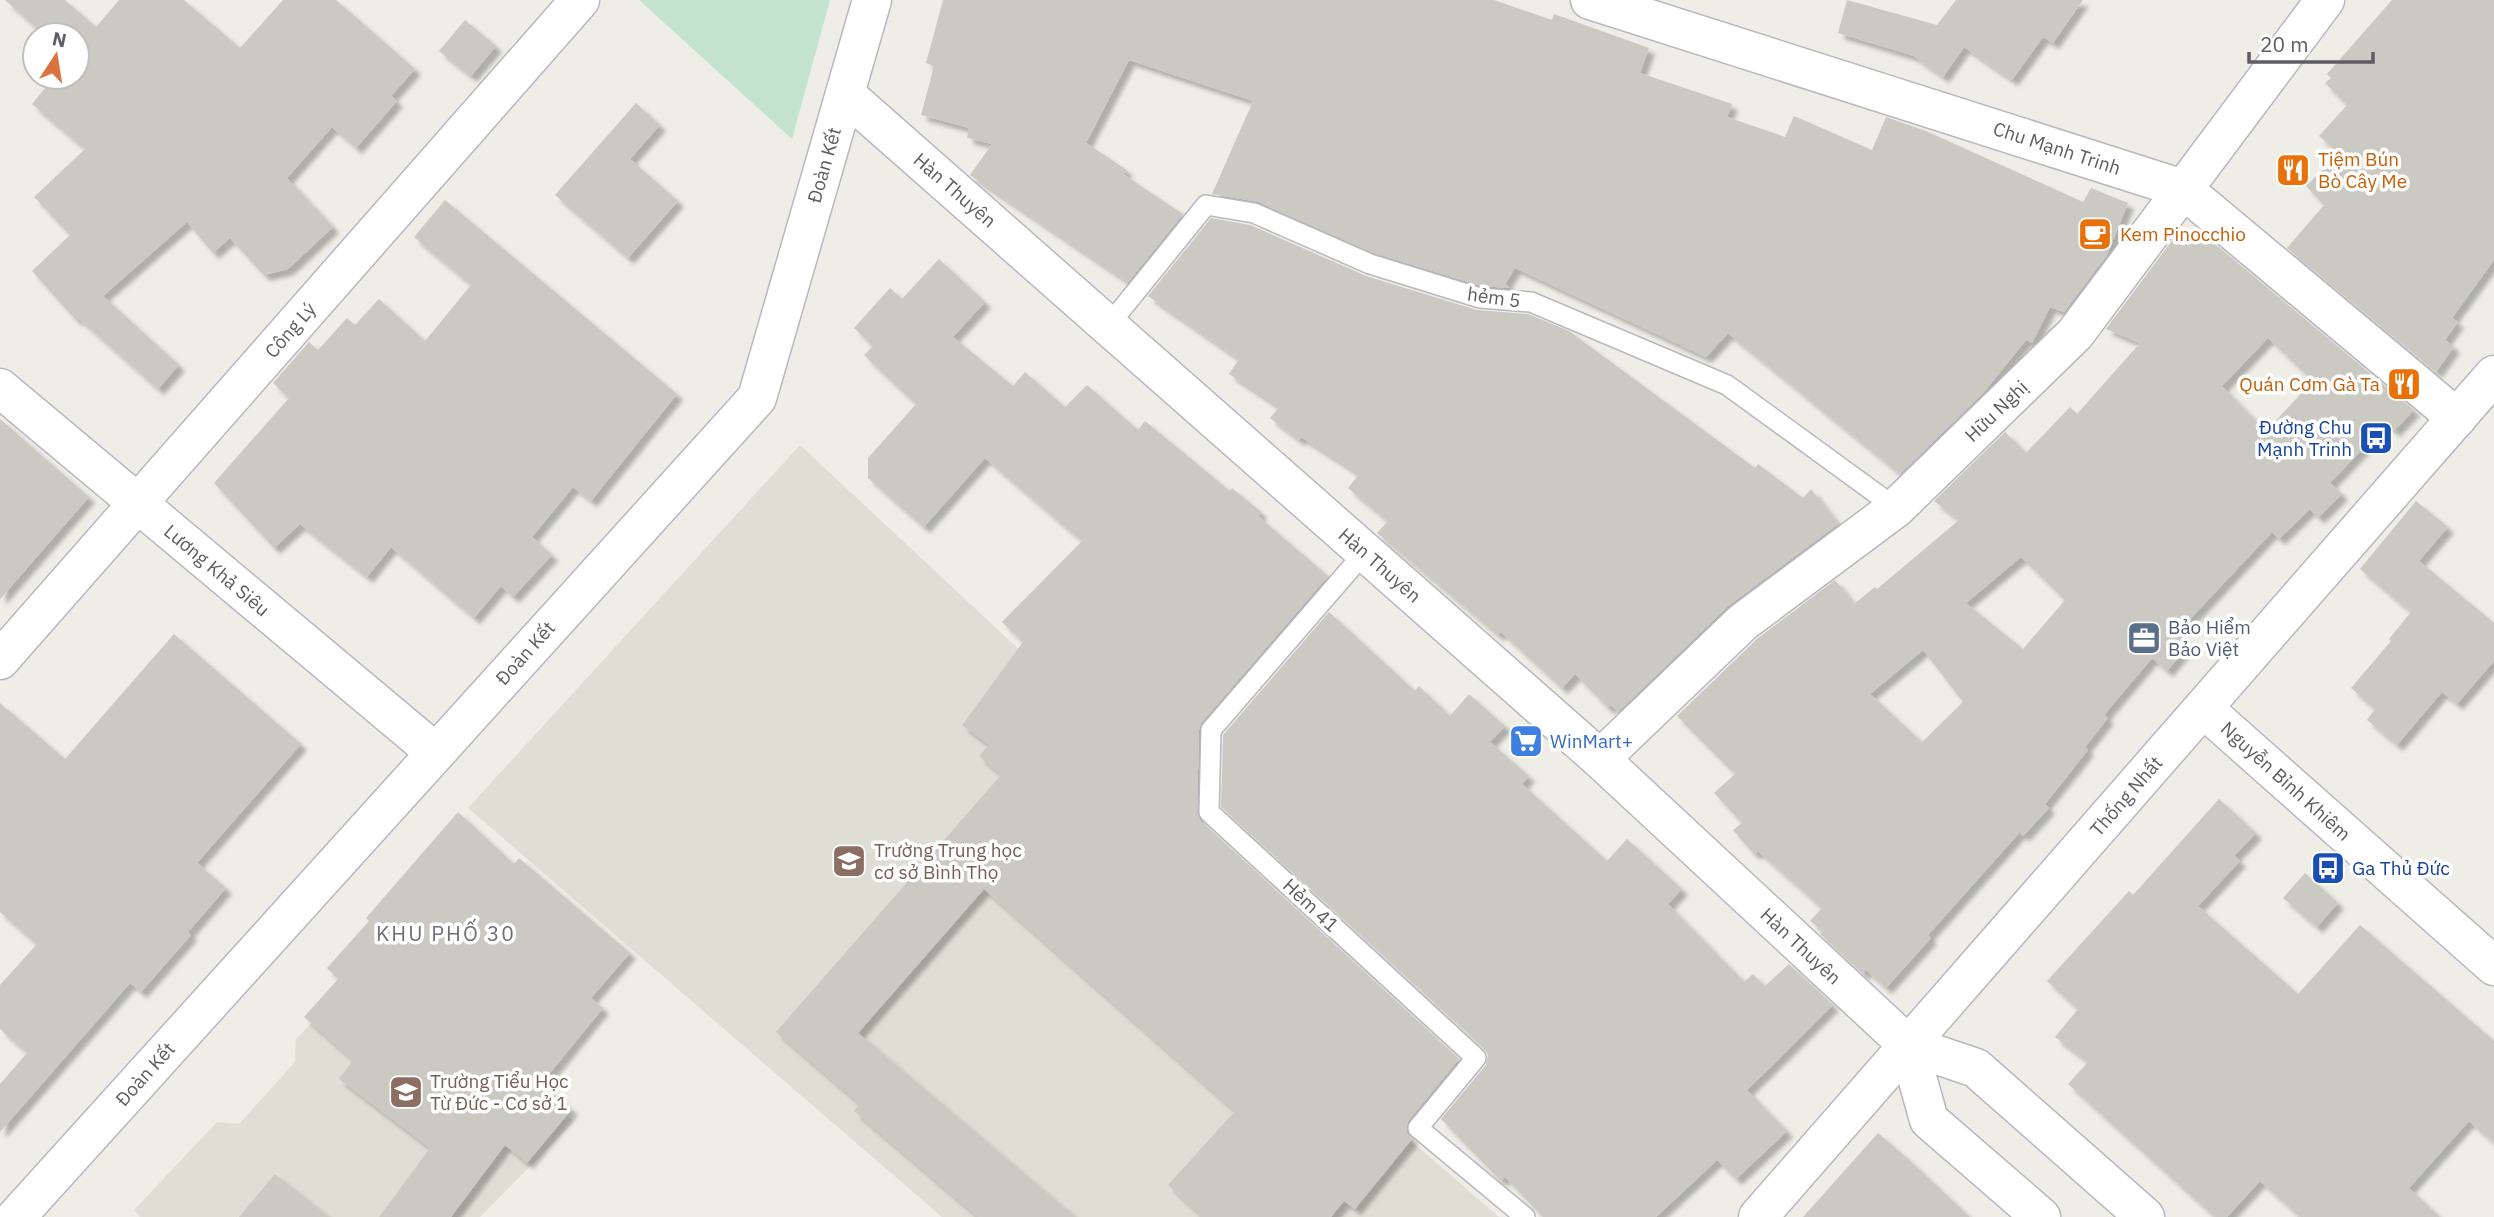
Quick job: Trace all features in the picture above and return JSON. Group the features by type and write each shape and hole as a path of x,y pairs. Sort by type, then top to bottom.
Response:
{"street":[{"name":"Công Lý","path":"0,660 580,0"},
{"name":"Đoàn Kết","path":"16,1217 757,398 872,0"},
{"name":"Chu Mạnh Trinh","path":"1590,0 2183,189 2457,418"},
{"name":"Hữu Nghị","path":"1600,759 1743,622 1896,508 2075,334 2325,0"},
{"name":"Hàn Thuyên","path":"845,93 1600,759 1908,1045 1976,1068 2145,1217"},
{"name":"Thống Nhất","path":"1758,1217 2494,375"},
{"name":"Lương Khả Siêu","path":"0,388 435,752"},
{"name":"Nguyễn Bỉnh Khiêm","path":"2203,708 2494,967"},
{"path":"1908,1045 1929,1120 2041,1217"}],"lane":[{"name":"hẻm 5","path":"1108,326 1206,205 1254,213 1370,264 1480,298 1531,302 1727,385 1896,508"},
{"name":"Hẻm 41","path":"1365,552 1211,730 1209,812 1476,1058 1418,1128 1525,1217"}],"shaded area":[{"name":"Trường Trung học cơ sở Bình Thọ","path":"800,445 1203,821 1135,902 1499,1217 942,1217 468,808"},
{"name":"Trường Tiểu Học Từ Đức - Cơ sở 1","path":"389,945 574,1122 480,1217 140,1217 134,1210 217,1122 239,1124 295,1062 296,1039"}],"green space":[{"path":"639,0 830,0 792,139"}],"building":[{"path":"5,0 65,0 89,21 29,21"},
{"path":"119,0 184,0 240,48 283,0 336,0 415,69 391,96 397,101 356,148 332,127 287,178 333,227 288,269 264,275 230,238 213,253 187,222 103,296 179,365 158,389 78,318 76,320 32,271 70,235 34,197 85,149 32,104 43,91 91,91 91,23 96,27"},
{"path":"943,0 1494,0 1552,20 1554,14 1649,48 1640,73 1732,104 1727,117 1785,137 1794,116 1872,150 1886,117 1926,131 2083,202 2091,188 2128,203 2107,255 2064,312 2050,307 2032,343 2026,340 1984,392 1900,474 1728,333 1706,357 1515,268 1505,284 1510,288 1482,286 1374,253 1259,202 1212,194 1253,101 1129,60 1086,143 1127,170 1123,174 1183,214 1128,282 970,175 992,144 967,138 969,128 921,115 934,66 926,63"},
{"path":"1847,0 1937,25 1956,0 2083,0 2053,43 2043,37 2012,80 1964,47 1943,77 1914,56 1838,33"},
{"path":"2392,0 2494,0 2494,260 2452,318 2458,322 2445,340 2454,347 2436,372 2287,248 2324,205 2306,186 2339,154 2319,136 2347,105 2325,83 2331,78 2327,74"},
{"path":"465,20 496,46 471,76 439,51"},
{"path":"636,103 660,125 630,159 678,201 628,258 555,195"},
{"path":"445,200 677,394 591,501 573,487 532,537 552,555 513,597 501,586 474,618 391,547 367,577 300,524 274,548 214,483 289,398 273,383 309,342 318,350 347,318 355,325 379,299 425,341 471,285 414,237"},
{"path":"1211,218 1250,225 1366,276 1477,310 1528,314 1569,331 1755,468 1758,464 1803,498 1811,489 1838,524 1728,606 1618,712 1611,705 1608,708 1575,674 1562,688 1501,632 1498,635 1377,533 1388,521 1348,488 1359,474 1301,437 1299,440 1270,418 1279,407 1229,374 1239,359 1148,296"},
{"path":"2198,230 2414,410 2394,431 2386,424 2330,483 2342,494 2318,518 2310,509 2279,539 2272,532 2177,633 2190,644 2167,671 2152,658 2104,715 2108,718 2085,747 2088,750 2045,804 2049,808 2023,836 2020,832 1928,935 1931,938 1886,988 1866,970 1863,974 1820,934 1823,931 1810,921 1822,908 1758,851 1754,854 1733,830 1742,823 1714,793 1735,774 1677,716 1757,639 1835,580 1854,604 1875,587 1877,589 1959,520 1934,501 2005,432 2026,453 2070,407 2077,414 2140,343 2106,329 2174,238 2183,247","holes":["2268,338 2313,381 2266,431 2222,386","2021,557 2065,600 2023,649 1966,603","1923,650 1963,702 1922,742 1870,694"]},
{"path":"939,259 985,302 953,337 1013,386 1025,372 1065,407 1087,385 1138,430 1145,421 1230,491 1232,488 1261,512 1258,516 1328,576 1201,723 1197,812 1201,821 1459,1059 1408,1121 1406,1132 1412,1139 1355,1209 1344,1201 1331,1217 1203,1217 1168,1185 1235,1111 984,889 858,1033 1075,1217 978,1217 854,1111 860,1104 776,1032 1001,775 979,756 989,745 962,725 1023,642 1002,622 1082,541 985,458 924,527 868,478 868,458 916,404 864,355 873,346 854,328 890,288 902,299"},
{"path":"0,419 89,497 0,599"},
{"path":"2416,501 2448,527 2419,561 2494,623 2494,661 2457,704 2442,692 2397,745 2367,720 2375,709 2351,688 2391,641 2389,639 2411,612 2360,569"},
{"path":"1329,612 1415,691 1419,686 1450,716 1469,694 1505,726 1490,742 1529,776 1522,784 1607,861 1627,839 1682,889 1668,904 1744,982 1753,974 1765,986 1789,964 1833,1005 1747,1090 1787,1131 1736,1179 1717,1160 1656,1217 1543,1217 1505,1177 1501,1181 1441,1119 1486,1065 1488,1055 1485,1049 1221,807 1223,735"},
{"path":"174,634 301,744 197,863 226,888 188,932 191,935 141,992 130,983 0,1132 0,1084 27,1053 0,1029 0,985 37,944 0,912 0,703 65,759"},
{"path":"2219,799 2256,833 2234,856 2240,861 2198,906 2298,994 2360,925 2494,1041 2494,1143 2469,1121 2409,1188 2440,1217 2300,1217 2260,1181 2227,1217 2215,1217 2068,1084 2088,1062 2055,1037 2078,1009 2047,981 2129,891 2133,895"},
{"path":"458,812 514,864 519,858 630,953 591,998 603,1008 541,1084 572,1109 527,1163 505,1145 451,1217 379,1217 430,1148 339,1079 353,1060 304,1017 338,979 327,968 369,921 366,918"},
{"path":"2305,873 2338,903 2317,927 2283,898"},
{"path":"1878,1133 1908,1159 1970,1217 1803,1217"},
{"path":"275,1174 329,1217 239,1217"}],"place":[{"name":"Tiệm Bún Bò Cây Me","path":"2293,170"},
{"name":"Kem Pinocchio","path":"2095,234"},
{"name":"Quán Cơm Gà Ta","path":"2404,384"},
{"name":"Đường Chu Mạnh Trinh","path":"2376,438"},
{"name":"Bảo Hiểm Bảo Việt","path":"2144,638"},
{"name":"WinMart+","path":"1526,741"},
{"name":"Trường Trung học cơ sở Bình Thọ","path":"849,861"},
{"name":"Ga Thủ Đức","path":"2328,868"},
{"name":"Trường Tiểu Học Từ Đức - Cơ sở 1","path":"406,1092"}],"district":[{"name":"KHU PHỐ 30","path":"446,934"}]}
